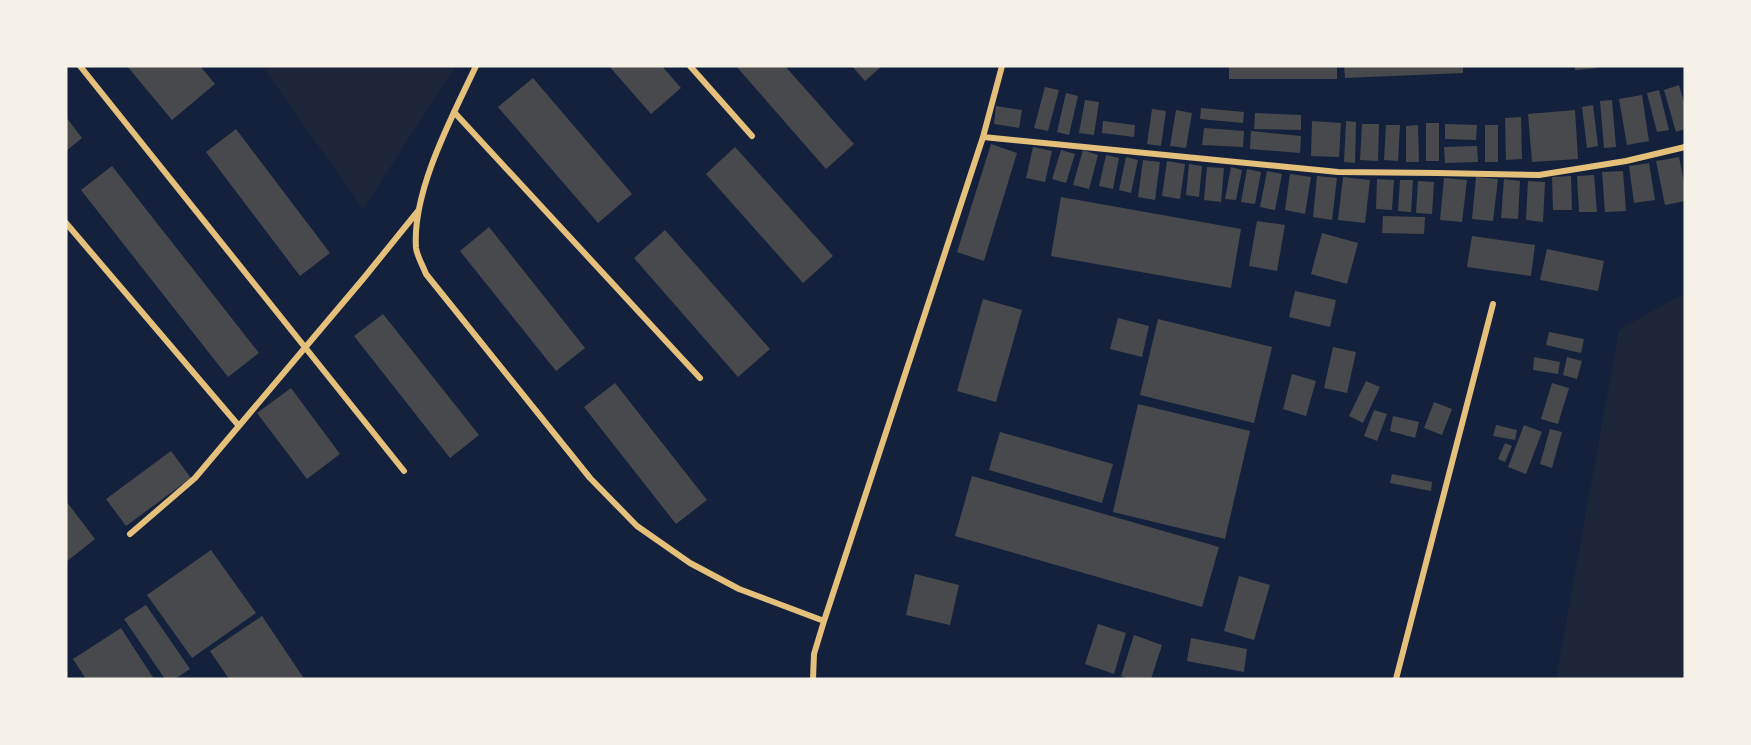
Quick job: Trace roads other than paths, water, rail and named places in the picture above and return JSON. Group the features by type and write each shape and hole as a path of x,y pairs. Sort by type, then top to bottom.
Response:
{"street":[{"path":"80,66 404,471"},
{"path":"476,66 446,127 418,210 416,250 426,274 590,478 637,525 690,563 739,589 824,621"},
{"path":"690,66 752,136"},
{"path":"813,679 814,654 824,621 983,137 1002,66"},
{"path":"454,112 700,378"},
{"path":"983,137 1338,172 1539,175 1626,161 1685,147"},
{"path":"130,534 195,478 363,279 418,210"},
{"path":"66,223 239,426"},
{"path":"1396,679 1493,304"}]}
